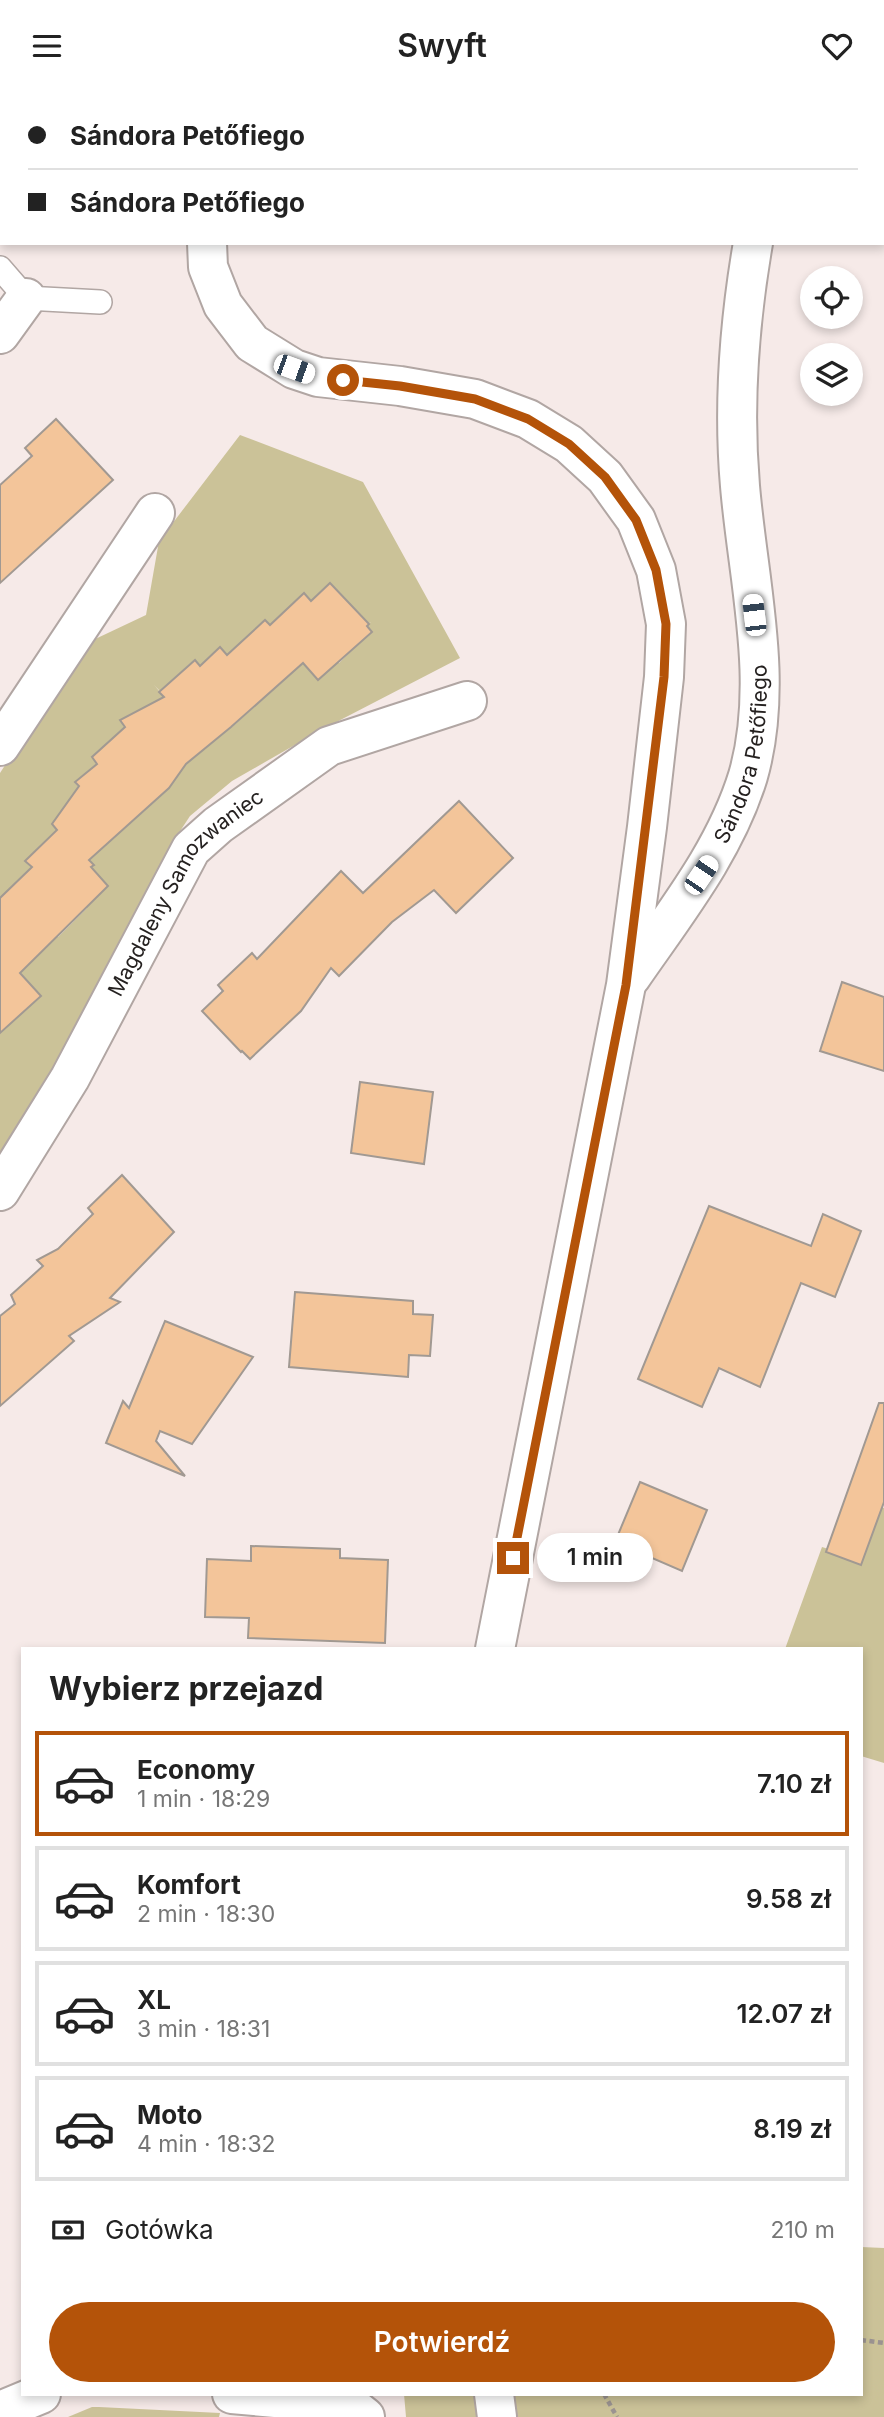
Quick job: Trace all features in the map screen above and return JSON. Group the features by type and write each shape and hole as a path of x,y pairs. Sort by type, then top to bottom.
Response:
{"street":[{"name":"Sándora Petőfiego","path":"206,245 208,267 223,305 252,343 294,369 318,377 400,386 475,399 528,419 569,444 605,477 636,520 656,570 666,624 664,677 626,985 495,1647"},
{"name":"Sándora Petőfiego","path":"626,985 716,853 747,778 757,736 760,668 740,485 736,394 743,302 753,245"},
{"path":"0,334 26,299"},
{"path":"0,746 155,513"},
{"name":"Magdaleny Samozwaniec","path":"0,1191 70,1078 191,849 218,825 329,746 467,701"},
{"path":"0,2411 36,2396"},
{"path":"254,2396 351,2405 365,2417"},
{"path":"494,2396 497,2417"}],"lane":[{"path":"0,268 26,299 100,302"}],"path":[{"path":"863,2340 884,2343"},
{"path":"605,2396 617,2417"}],"shaded area":[{"path":"240,435 363,482 460,658 321,730 232,781 190,816 167,851 0,1169 0,1033 39,994 0,951 0,773 80,650 91,641 146,615 159,541","holes":["304,594 308,604 365,626 371,622 367,626 371,632 339,663 332,655 315,671 321,678 318,680 270,625","220,647 264,698 232,727 191,727 154,685 160,691 194,660 198,668","121,719 175,780 122,831 75,783 97,764 92,757 125,727","53,823 93,864 91,867 108,886 80,900 87,908 58,937 10,889 33,866 26,861 57,830"]},
{"path":"879,1506 884,1508 884,1763 863,1757 863,1647 786,1647 822,1547 861,1559"},
{"path":"863,2247 884,2248 884,2417 406,2417 404,2396 863,2396"},
{"path":"92,2407 220,2413 219,2417 68,2417"}],"building":[{"path":"56,419 113,480 0,583 0,485 32,456 25,448"},
{"path":"330,583 369,624 367,626 372,632 318,680 303,663 186,764 169,788 89,860 94,865 91,867 108,886 20,973 41,996 0,1033 0,898 32,867 25,861 57,830 52,824 79,786 75,782 97,764 92,757 125,727 120,720 164,697 159,692 195,660 200,666 220,647 227,655 265,620 270,625 304,593 311,601"},
{"path":"459,801 513,858 456,913 434,890 392,922 339,976 331,968 301,1011 250,1059 241,1052 202,1011 223,991 218,985 252,953 257,959 341,871 363,893"},
{"path":"842,982 884,997 884,1071 820,1051"},
{"path":"360,1082 433,1092 424,1164 351,1153"},
{"path":"122,1175 174,1232 110,1298 120,1302 69,1336 74,1341 0,1406 0,1316 15,1304 11,1295 43,1266 37,1260 58,1249 93,1214 88,1208"},
{"path":"709,1206 811,1246 823,1214 861,1231 835,1297 801,1283 760,1387 719,1368 702,1407 638,1379"},
{"path":"295,1292 413,1301 413,1314 433,1315 430,1356 409,1355 408,1377 289,1367"},
{"path":"165,1321 253,1357 192,1444 160,1431 156,1441 185,1476 106,1443 123,1401 129,1408"},
{"path":"879,1403 884,1403 884,1502 861,1565 826,1552"},
{"path":"640,1482 707,1510 682,1571 615,1542"},
{"path":"251,1546 340,1549 340,1558 388,1560 385,1643 248,1638 249,1618 205,1617 207,1559 251,1561"}],"route":[{"path":"343,380 400,386 475,399 528,419 569,444 605,477 636,520 656,570 666,624 664,677 626,985 513,1558"}]}
